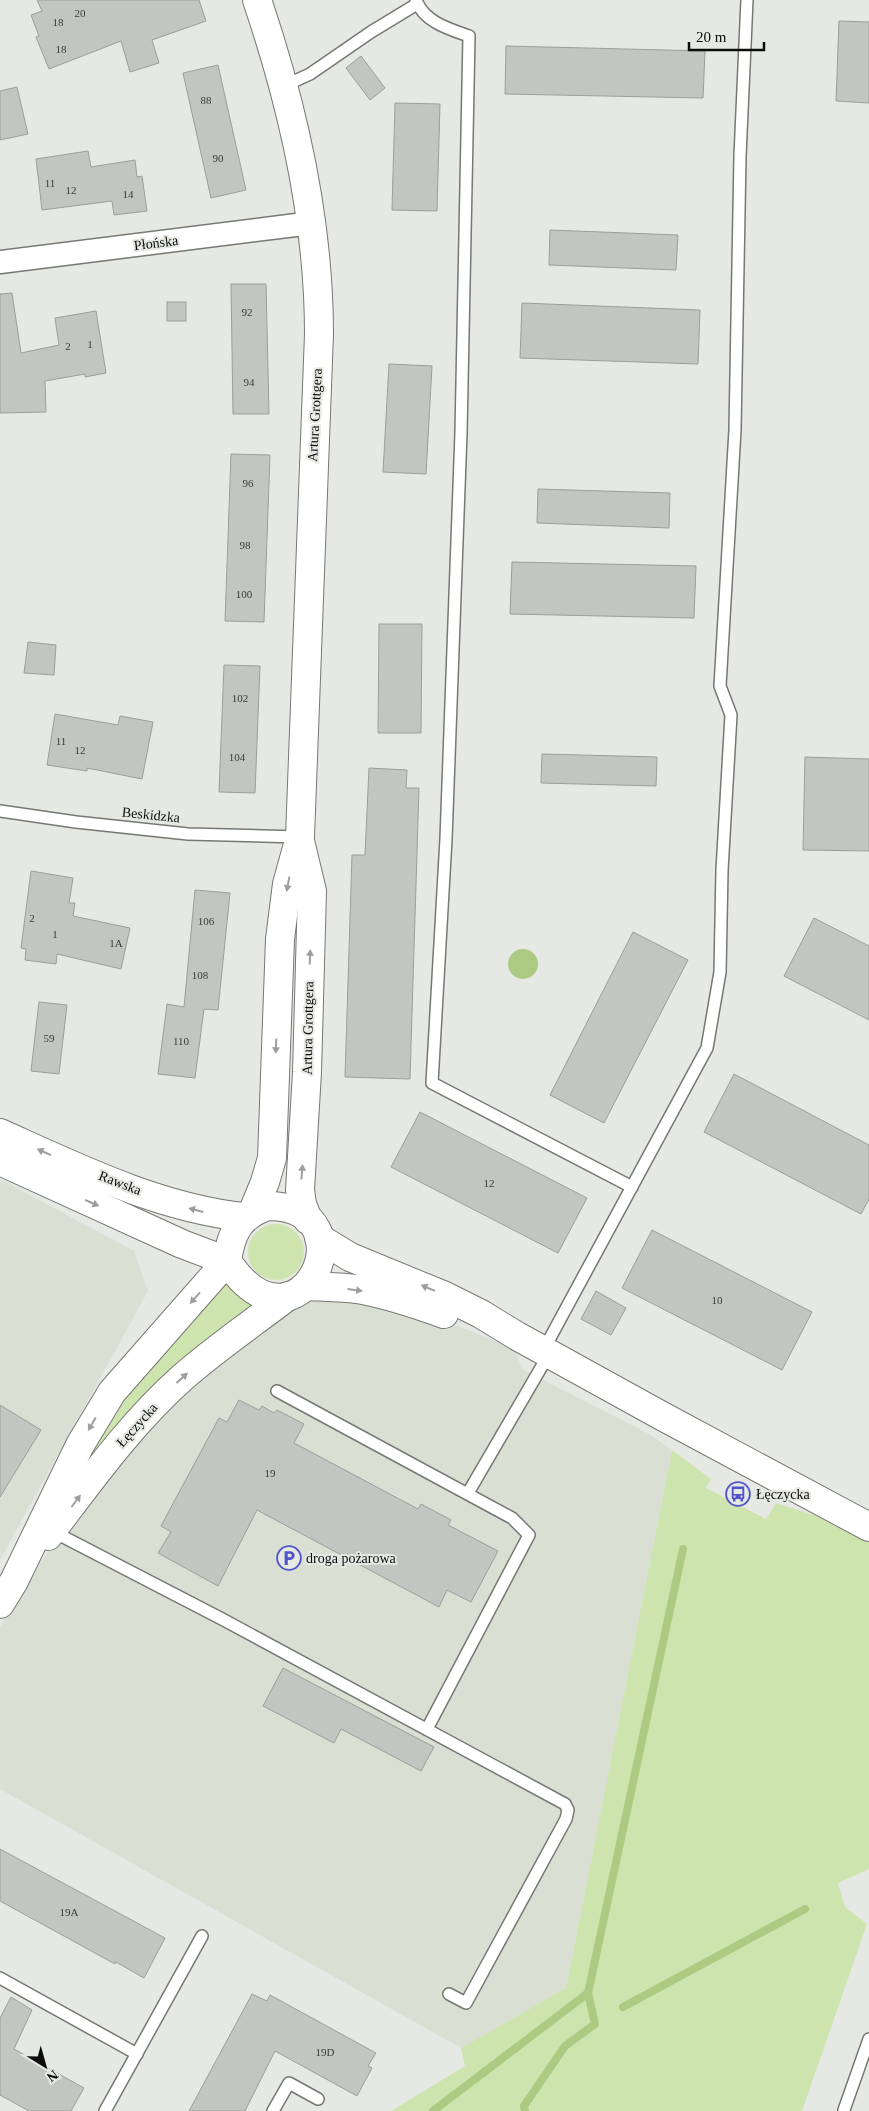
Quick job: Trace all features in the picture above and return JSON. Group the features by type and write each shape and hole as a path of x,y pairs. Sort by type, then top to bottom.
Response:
{"main road":[{"name":"Artura Grottgera","path":"249,1214 265,1182 272,1158 280,939 287,884 300,837 319,334 317,262 312,223 284,86 257,0"},
{"name":"Artura Grottgera","path":"300,837 312,891 306,1091 300,1190 302,1204 314,1229"},
{"name":"Rawska","path":"0,1133 76,1166 172,1202 209,1213 249,1214"},
{"name":"Rawska","path":"0,1161 182,1244 227,1262"},
{"path":"517,1336 408,1301 357,1289 297,1291 271,1298 257,1292 237,1276 227,1262 231,1243 249,1214 267,1206 282,1206 296,1211 314,1229 365,1264 445,1296 481,1314 546,1352 869,1526"},
{"path":"297,1291 315,1276 320,1264 321,1251 314,1229"},
{"name":"Łęczycka","path":"0,1604 14,1581 80,1445 112,1392 227,1262"},
{"name":"Łęczycka","path":"14,1581 108,1458 182,1377 231,1338 297,1291"}],"street":[{"name":"Płońska","path":"0,262 312,223"}],"lane":[{"path":"468,1493 546,1352 632,1186 707,1048 720,972 723,863 731,715 720,686 735,430 740,156 747,0"},
{"path":"284,86 310,74 416,2 437,24 469,36 462,433 446,839 432,1082 632,1186"},
{"name":"Beskidzka","path":"0,811 76,822 188,834 300,837"},
{"path":"277,1391 512,1518 528,1535 427,1729"},
{"path":"52,1531 222,1619 565,1804 568,1810 566,1819 466,2003 449,1994"},
{"path":"105,2111 202,1936"},
{"path":"0,1978 137,2054"},
{"path":"844,2110 869,2038"},
{"path":"273,2111 289,2083 318,2099"}],"shaded area":[{"path":"523,949 529,950 537,958 537,970 529,978 523,979 517,978 509,970 508,964 509,958 517,950"},
{"path":"0,1179 134,1251 148,1291 0,1560"},
{"path":"270,1224 282,1224 296,1232 304,1246 302,1263 296,1272 282,1280 270,1280 260,1275 253,1268 248,1258 248,1246 253,1236 260,1229"},
{"path":"227,1278 235,1291 258,1304 68,1496 107,1413"},
{"path":"327,1297 440,1319 509,1347 516,1353 522,1369 649,1434 672,1450 566,1988 461,2048 0,1789 0,1627 27,1582 79,1507 149,1418 291,1310"},
{"path":"672,1450 711,1479 706,1488 766,1519 776,1503 833,1521 869,1543 869,1869 838,1883 845,1907 867,1924 802,2111 391,2111 465,2066 461,2048 566,1988"}],"building":[{"path":"37,0 199,0 206,21 152,40 159,63 130,72 121,41 49,69 36,37 39,36 31,15 42,11"},
{"path":"839,21 869,22 869,103 836,101"},
{"path":"506,46 705,51 703,98 505,94"},
{"path":"361,56 385,88 370,100 346,68"},
{"path":"218,65 246,190 211,198 183,73"},
{"path":"17,87 28,134 0,140 0,91"},
{"path":"395,103 440,104 437,211 392,210"},
{"path":"88,151 91,167 135,160 137,177 142,176 147,211 114,215 112,201 42,210 36,159"},
{"path":"550,230 678,235 676,270 549,265"},
{"path":"231,284 266,284 269,414 233,414"},
{"path":"12,293 21,353 59,345 55,318 96,311 106,373 85,377 85,374 45,381 46,412 0,413 0,294"},
{"path":"167,302 186,302 186,321 167,321"},
{"path":"522,303 700,310 698,364 520,358"},
{"path":"389,364 432,366 426,474 383,472"},
{"path":"231,454 270,455 264,622 225,621"},
{"path":"538,489 670,493 669,528 537,523"},
{"path":"512,562 696,566 694,618 510,614"},
{"path":"379,624 422,624 421,733 378,733"},
{"path":"28,642 56,645 54,675 24,673"},
{"path":"224,665 260,666 255,793 219,792"},
{"path":"55,714 118,725 120,716 153,722 142,779 87,768 87,771 47,765"},
{"path":"542,754 657,757 656,786 541,783"},
{"path":"805,757 869,759 869,851 803,850"},
{"path":"369,768 407,770 406,788 419,788 410,1079 345,1077 352,855 365,855"},
{"path":"31,871 73,878 69,903 75,903 73,916 130,928 121,969 57,954 56,964 25,960 26,949 21,948"},
{"path":"195,890 230,893 218,1010 204,1009 195,1078 158,1074 167,1004 184,1007"},
{"path":"814,918 869,946 869,1020 784,976"},
{"path":"633,932 688,960 604,1123 550,1095"},
{"path":"39,1002 67,1005 59,1074 31,1071"},
{"path":"734,1074 869,1145 869,1199 861,1214 704,1132"},
{"path":"420,1112 587,1198 558,1253 391,1167"},
{"path":"652,1230 812,1312 782,1370 622,1288"},
{"path":"596,1291 626,1308 611,1335 581,1319"},
{"path":"239,1400 259,1410 262,1406 274,1413 277,1410 304,1424 294,1443 418,1509 421,1504 451,1520 448,1525 498,1551 471,1602 447,1590 439,1607 257,1510 218,1586 158,1553 171,1532 161,1526 219,1418 227,1422"},
{"path":"0,1405 41,1430 0,1497"},
{"path":"283,1668 434,1747 421,1771 341,1729 334,1743 263,1706"},
{"path":"0,1849 165,1938 144,1978 0,1901"},
{"path":"252,1994 267,2001 270,1995 376,2053 368,2066 372,2068 357,2096 275,2051 245,2111 189,2111"},
{"path":"11,1997 32,2010 14,2049 84,2088 71,2111 29,2111 0,2095 0,2018"}],"waterway":[{"path":"433,2111 588,1993 683,1549"},
{"path":"623,2007 805,1909"},
{"path":"525,2111 524,2106 565,2046 595,2024 588,1993"}],"place":[{"name":"Łęczycka","path":"738,1494"},
{"name":"droga pożarowa","path":"289,1558"}]}
